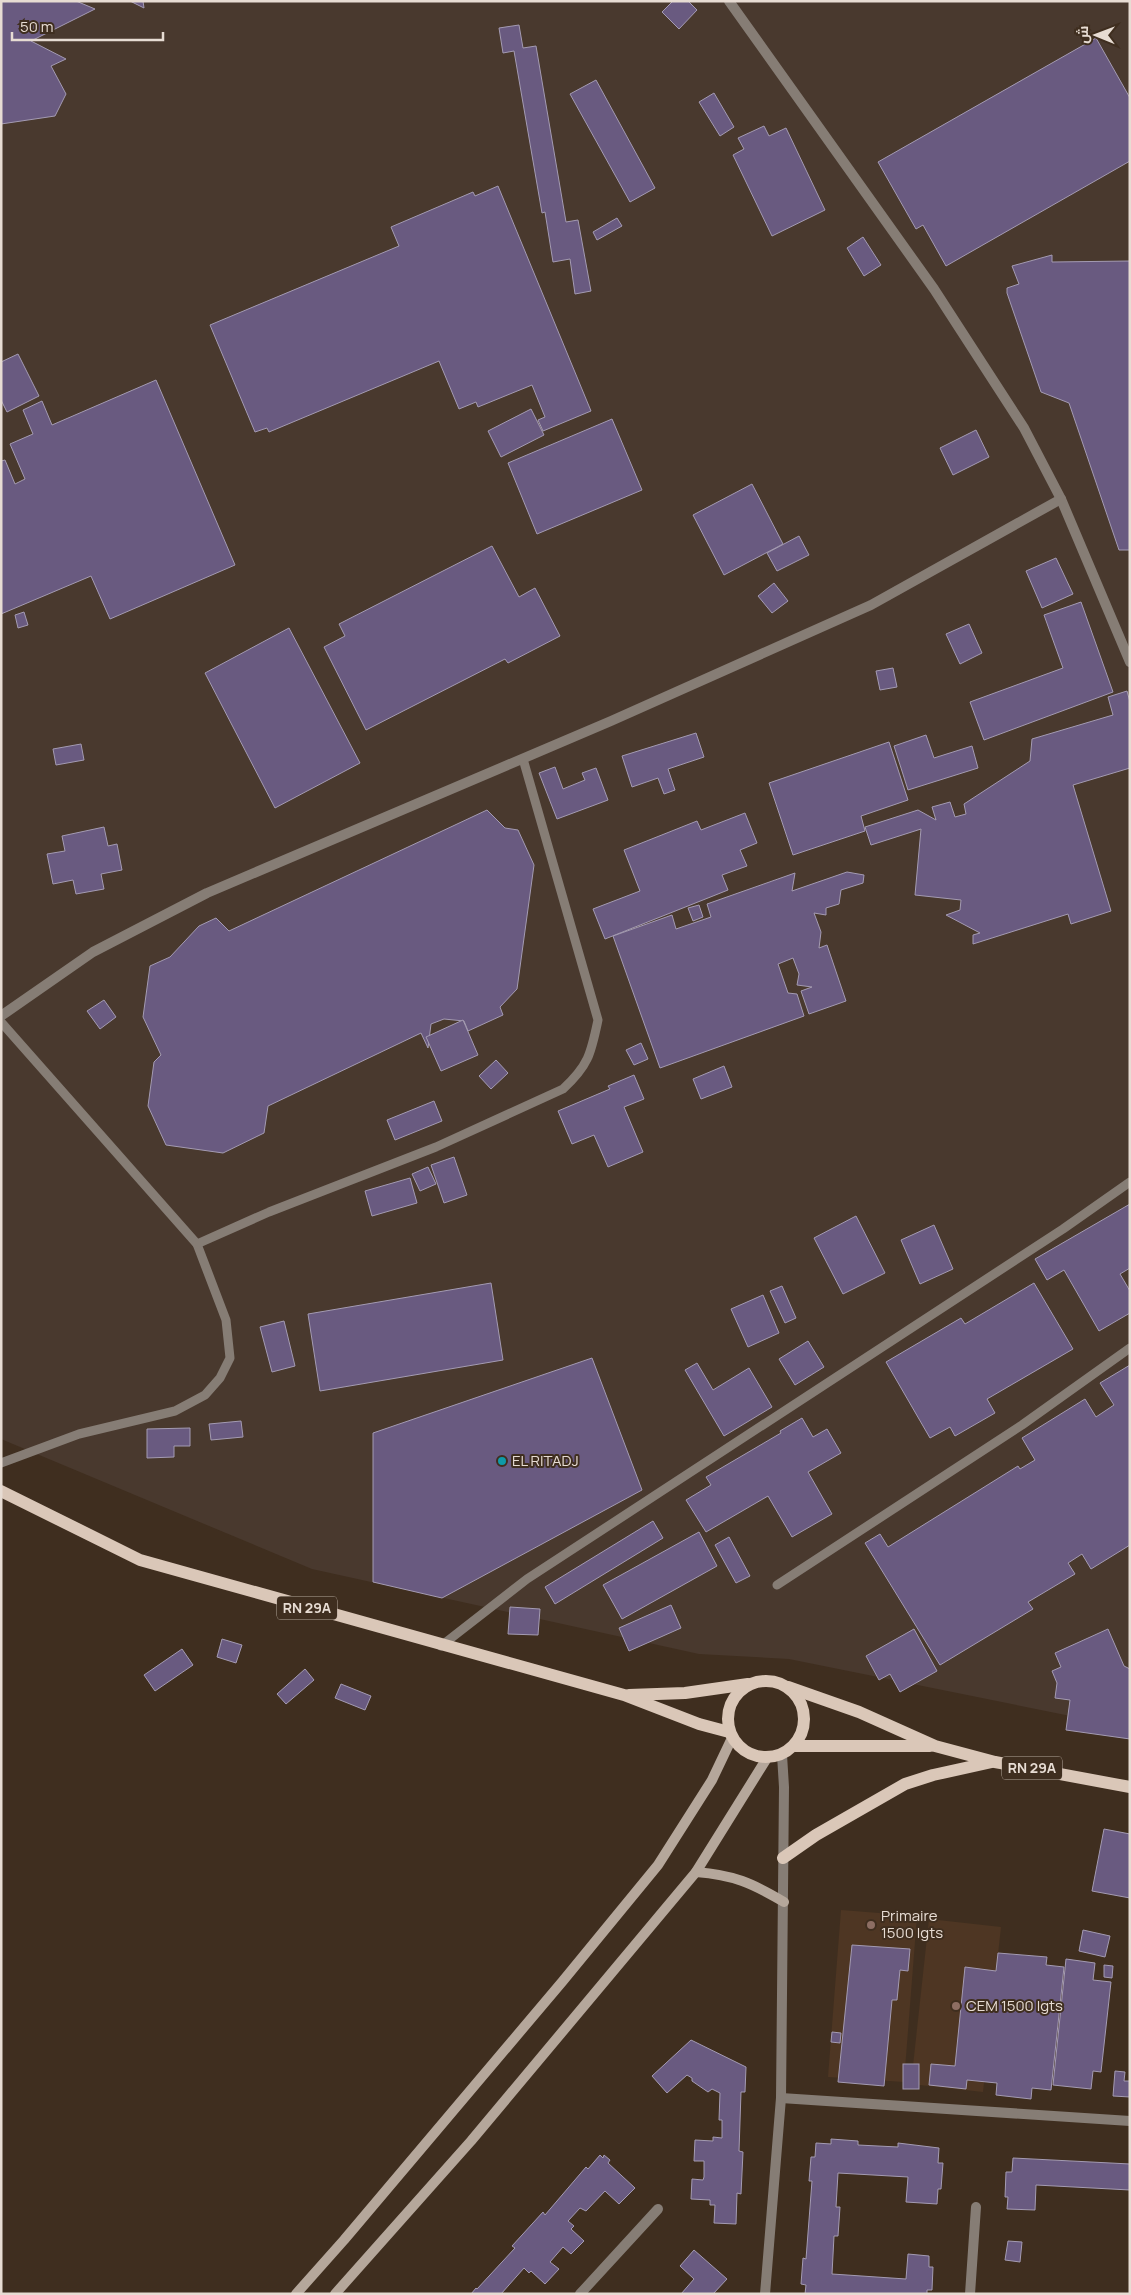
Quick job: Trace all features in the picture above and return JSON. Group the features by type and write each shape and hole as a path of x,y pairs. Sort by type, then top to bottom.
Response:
{"main road":[{"name":"RN 29A","path":"1,1492 140,1560 441,1646 624,1695 731,1735"},
{"path":"762,1680 788,1686 804,1708 804,1728 795,1746 782,1755 767,1758 753,1756 741,1749 731,1735 728,1718 731,1704 738,1692 749,1684 762,1680"},
{"name":"RN 29A","path":"624,1695 685,1693 749,1684"},
{"name":"RN 29A","path":"788,1686 859,1712 935,1746 995,1762 1130,1787"},
{"name":"RN 29A","path":"795,1746 935,1746"},
{"path":"783,1858 816,1835 905,1784 933,1775 995,1762"}],"street":[{"path":"729,1 934,289 1024,428 1061,499 1130,662"},
{"path":"1,1016 93,952 207,893 523,758 871,605 1061,499"},
{"path":"296,2294 556,1990 658,1865 712,1780 731,1735"},
{"path":"765,2294 781,2098 784,1902 784,1787 782,1755"},
{"path":"336,2294 471,2141 696,1872 767,1758"},
{"path":"696,1872 722,1874 752,1883 784,1902"},
{"path":"781,2098 1130,2121"},
{"path":"970,2294 976,2207"},
{"path":"580,2294 658,2209"}],"lane":[{"path":"197,1244 269,1212 436,1147 564,1088 579,1074 590,1055 598,1020 523,758"},
{"path":"1,1022 197,1244 226,1320 230,1358 220,1378 206,1395 174,1411 80,1434 1,1463"},
{"path":"441,1646 527,1579 1063,1229 1130,1182"},
{"path":"777,1586 1022,1425 1130,1348"}],"shaded area":[{"path":"1,1 1130,1 1130,1728 789,1659 699,1654 312,1569 1,1439"},
{"path":"841,1910 917,1916 904,2082 828,2077"},
{"name":"CEM 1500 lgts","path":"929,1919 1001,1927 983,2092 911,2084"}],"building":[{"path":"1,1 76,1 95,9 31,41 66,59 51,66 66,94 55,116 1,124"},
{"path":"130,1 143,1 144,8"},
{"path":"673,1 688,1 697,10 679,29 662,12"},
{"path":"519,25 523,48 536,46 566,222 578,220 591,291 575,294 570,259 553,262 545,212 542,213 514,51 503,53 499,28"},
{"path":"1096,38 1130,98 1130,161 946,266 923,225 916,229 878,162"},
{"path":"596,80 655,188 630,202 570,94"},
{"path":"714,93 734,127 720,136 699,102"},
{"path":"764,126 769,136 786,128 825,210 772,236 733,155 744,149 738,138"},
{"path":"498,186 591,411 543,431 538,420 545,417 532,385 478,407 476,402 459,409 439,361 269,432 267,428 255,432 210,325 399,246 391,227 473,192 475,196"},
{"path":"617,218 622,226 597,240 593,232"},
{"path":"863,237 881,265 864,276 847,248"},
{"path":"1052,255 1052,262 1130,261 1130,550 1119,550 1069,403 1041,392 1007,293 1007,288 1019,284 1012,266"},
{"path":"18,354 39,396 7,412 1,400 1,362"},
{"path":"156,380 235,565 110,619 91,576 1,614 1,461 5,460 15,484 25,479 10,444 33,434 23,410 42,401 52,425"},
{"path":"531,409 544,435 501,457 488,431"},
{"path":"612,419 642,490 537,534 508,463"},
{"path":"976,430 989,457 953,475 940,448"},
{"path":"752,484 783,544 724,575 693,515"},
{"path":"799,536 809,555 777,571 767,553"},
{"path":"492,546 519,597 535,588 560,636 508,663 505,659 366,730 324,647 345,636 339,624"},
{"path":"1056,558 1073,594 1042,608 1026,571"},
{"path":"774,583 788,601 772,613 758,596"},
{"path":"1081,602 1113,692 984,740 970,702 1063,668 1044,615"},
{"path":"24,612 28,625 18,628 15,615"},
{"path":"969,624 982,653 960,664 946,634"},
{"path":"289,628 360,763 275,808 205,673"},
{"path":"893,668 897,687 880,690 876,671"},
{"path":"1127,691 1130,702 1130,768 1073,785 1111,911 1071,924 1068,914 973,944 973,935 980,933 946,915 960,910 961,900 915,895 921,829 871,845 865,827 918,810 936,820 932,807 950,802 955,817 966,814 964,804 1030,761 1032,739 1113,715 1108,697"},
{"path":"696,733 704,757 668,769 675,790 664,794 658,778 632,787 622,756"},
{"path":"926,735 934,758 972,746 978,768 908,790 894,746"},
{"path":"889,742 908,800 861,816 865,831 793,855 769,783"},
{"path":"81,744 84,760 56,765 53,749"},
{"path":"555,767 563,789 585,780 582,773 596,768 608,800 557,819 539,773"},
{"path":"487,810 505,828 518,830 534,865 517,989 500,1007 503,1015 468,1031 464,1021 444,1019 431,1024 428,1048 421,1033 268,1106 264,1133 223,1153 166,1145 148,1106 154,1062 161,1055 143,1017 150,966 170,957 199,926 216,918 229,931"},
{"path":"745,813 757,843 740,850 747,866 722,875 728,890 605,939 593,909 640,891 624,850 697,821 701,830"},
{"path":"104,827 108,846 117,844 122,870 101,874 104,889 76,894 73,880 53,884 47,854 65,851 62,836"},
{"path":"847,872 864,875 863,883 841,890 839,904 826,908 826,915 814,913 821,932 819,948 827,945 846,1001 809,1014 801,991 812,987 797,985 799,974 793,958 778,964 788,993 797,994 804,1016 660,1068 613,936 672,915 676,929 711,917 707,904 795,873 792,891"},
{"path":"699,905 703,917 693,921 688,908"},
{"path":"104,1000 116,1017 100,1029 87,1011"},
{"path":"463,1020 478,1055 441,1071 426,1037"},
{"path":"641,1043 648,1059 634,1065 626,1050"},
{"path":"496,1060 508,1073 491,1089 479,1076"},
{"path":"724,1066 732,1087 701,1099 693,1079"},
{"path":"634,1075 644,1099 624,1107 643,1152 608,1167 594,1135 572,1144 558,1111 610,1089 608,1086"},
{"path":"434,1101 442,1121 395,1140 387,1120"},
{"path":"454,1157 467,1195 444,1203 431,1165"},
{"path":"428,1167 436,1184 420,1191 412,1174"},
{"path":"410,1178 417,1203 372,1216 365,1191"},
{"path":"1130,1204 1130,1268 1120,1274 1130,1291 1130,1313 1099,1331 1064,1270 1047,1280 1035,1259"},
{"path":"856,1216 885,1273 843,1294 814,1238"},
{"path":"934,1225 953,1269 920,1284 901,1240"},
{"path":"491,1283 503,1360 320,1391 308,1314"},
{"path":"1034,1283 1073,1349 987,1399 995,1413 955,1436 950,1427 930,1438 886,1362 961,1318 965,1324"},
{"path":"782,1286 796,1318 785,1323 770,1291"},
{"path":"763,1295 779,1333 748,1347 731,1309"},
{"path":"284,1321 295,1366 272,1372 260,1327"},
{"path":"808,1341 824,1367 795,1385 779,1359"},
{"name":"EL RITADJ","path":"592,1358 642,1490 442,1598 373,1582 373,1433"},
{"path":"697,1363 713,1390 749,1368 772,1407 724,1436 685,1370"},
{"path":"1130,1365 1130,1545 1091,1569 1082,1554 1068,1563 1075,1574 1028,1602 1033,1609 940,1665 865,1543 880,1534 888,1547 1018,1466 1020,1469 1035,1460 1022,1438 1085,1399 1096,1417 1114,1405 1100,1383"},
{"path":"802,1418 813,1437 827,1429 841,1453 808,1472 832,1514 792,1537 768,1496 706,1532 686,1500 711,1485 706,1477 781,1433 780,1431"},
{"path":"241,1421 243,1437 211,1440 209,1424"},
{"path":"190,1428 190,1446 174,1446 174,1457 147,1458 147,1429"},
{"path":"653,1521 663,1538 555,1604 545,1587"},
{"path":"699,1532 717,1566 622,1619 603,1585"},
{"path":"729,1537 750,1576 736,1583 715,1545"},
{"path":"671,1605 681,1628 629,1651 619,1628"},
{"path":"510,1607 540,1609 538,1635 508,1634"},
{"path":"914,1629 937,1671 900,1692 890,1674 879,1680 866,1656"},
{"path":"1108,1629 1124,1666 1130,1669 1130,1739 1066,1730 1070,1700 1055,1698 1057,1683 1052,1671 1061,1667 1055,1653"},
{"path":"222,1639 242,1645 236,1663 217,1657"},
{"path":"182,1649 193,1665 155,1691 144,1675"},
{"path":"305,1669 314,1680 286,1704 277,1694"},
{"path":"341,1684 371,1696 365,1710 335,1698"},
{"path":"1104,1829 1130,1834 1130,1898 1092,1891"},
{"path":"1083,1930 1110,1936 1105,1957 1079,1951"},
{"path":"852,1945 910,1949 908,1971 900,1970 897,2000 892,2000 884,2086 838,2082"},
{"path":"998,1953 1047,1957 1046,1965 1064,1967 1051,2090 1032,2088 1031,2099 996,2095 997,2083 967,2080 966,2089 929,2085 931,2064 955,2066 965,1967 996,1971"},
{"path":"1066,1959 1095,1963 1093,1980 1111,1982 1101,2072 1093,2071 1091,2089 1053,2085"},
{"path":"1104,1965 1113,1966 1112,1978 1104,1977"},
{"path":"832,2032 841,2033 840,2043 831,2042"},
{"path":"691,2040 746,2067 745,2092 741,2092 739,2151 743,2152 741,2194 737,2193 736,2224 714,2223 715,2205 710,2205 710,2200 691,2199 692,2179 703,2180 704,2177 704,2161 694,2161 695,2140 713,2141 713,2137 722,2138 722,2120 719,2120 720,2093 712,2089 708,2092 692,2081 692,2078 687,2075 667,2093 652,2076"},
{"path":"903,2064 919,2064 919,2089 903,2089"},
{"path":"1115,2071 1125,2072 1124,2081 1130,2081 1130,2097 1113,2096"},
{"path":"831,2139 858,2141 858,2145 898,2147 898,2143 939,2148 938,2163 943,2163 941,2189 938,2189 937,2204 906,2202 908,2177 838,2173 836,2207 840,2207 838,2236 834,2236 832,2274 906,2279 908,2254 929,2256 929,2267 933,2267 932,2290 927,2290 927,2294 805,2294 806,2285 801,2284 803,2258 806,2259 812,2181 809,2181 811,2157 815,2157 816,2143 831,2144"},
{"path":"600,2155 603,2158 604,2155 610,2160 608,2163 635,2188 619,2204 605,2191 586,2211 580,2208 568,2221 574,2226 571,2229 584,2241 571,2254 563,2247 550,2262 559,2269 545,2284 531,2271 529,2273 524,2268 501,2294 471,2294 515,2248 512,2246 543,2212 545,2215 586,2167 588,2169"},
{"path":"1013,2158 1130,2164 1130,2190 1036,2185 1035,2210 1007,2209 1008,2197 1005,2197 1006,2172 1012,2172"},
{"path":"1008,2241 1022,2242 1020,2262 1005,2260"},
{"path":"694,2250 727,2279 713,2294 681,2294 694,2279 680,2266"}],"place":[{"name":"EL RITADJ","path":"502,1461"},
{"name":"Primaire 1500 lgts","path":"871,1925"},
{"name":"CEM 1500 lgts","path":"956,2006"}]}
